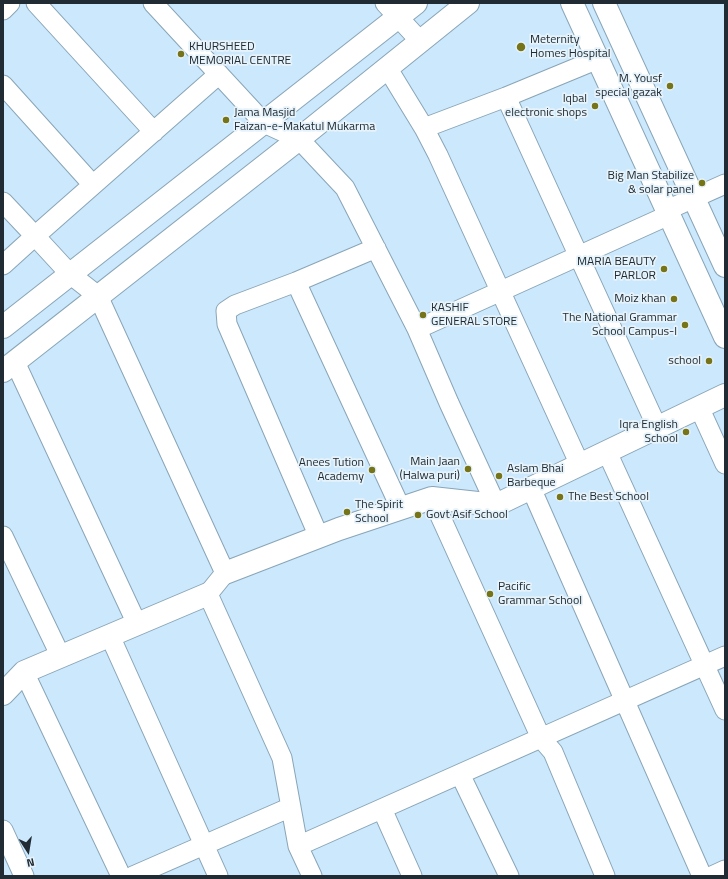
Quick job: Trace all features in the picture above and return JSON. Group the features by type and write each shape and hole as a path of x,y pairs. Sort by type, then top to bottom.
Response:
{"street":[{"path":"3,10 10,3"},
{"path":"36,3 154,132"},
{"path":"153,3 264,122 299,139 345,188 417,329 449,404 496,505"},
{"path":"3,327 264,122 391,10 416,3"},
{"path":"137,624 9,367 388,69 468,3"},
{"path":"572,3 725,337"},
{"path":"604,3 725,266"},
{"path":"391,10 421,42"},
{"path":"424,128 506,97 598,59"},
{"path":"388,69 424,128 438,155 580,465"},
{"path":"3,265 219,74"},
{"path":"3,85 93,186"},
{"path":"506,97 657,427"},
{"path":"417,329 579,256 725,184"},
{"path":"3,202 70,274 98,296 225,573"},
{"path":"319,537 227,324 226,311 235,305 296,282 376,248"},
{"path":"296,282 401,509"},
{"path":"3,694 24,672 208,594 225,573 319,537 432,498 496,505 725,395"},
{"path":"699,407 725,464"},
{"path":"606,452 725,710"},
{"path":"531,488 702,876"},
{"path":"432,498 542,738 553,752 605,876"},
{"path":"3,536 61,657"},
{"path":"208,594 282,758 298,846 312,876"},
{"path":"110,636 218,876"},
{"path":"298,846 725,656"},
{"path":"24,672 120,876"},
{"path":"460,774 509,876"},
{"path":"133,876 291,807"},
{"path":"382,809 412,876"},
{"path":"3,830 24,876"},
{"path":"712,876 725,870"}],"place":[{"name":"Meternity Homes Hospital","path":"521,47"},
{"name":"KHURSHEED MEMORIAL CENTRE","path":"181,54"},
{"name":"M. Yousf special gazak","path":"670,86"},
{"name":"Iqbal electronic shops","path":"595,106"},
{"name":"Jama Masjid Faizan-e-Makatul Mukarma","path":"226,120"},
{"name":"Big Man Stabilize & solar panel","path":"702,183"},
{"name":"MARIA BEAUTY PARLOR","path":"664,269"},
{"name":"Moiz khan","path":"674,299"},
{"name":"KASHIF GENERAL STORE","path":"423,315"},
{"name":"The National Grammar School Campus-l","path":"685,325"},
{"name":"school","path":"709,361"},
{"name":"Iqra English School","path":"686,432"},
{"name":"Main Jaan (Halwa puri)","path":"468,469"},
{"name":"Anees Tution Academy","path":"372,470"},
{"name":"Aslam Bhai Barbeque","path":"499,476"},
{"name":"The Best School","path":"560,497"},
{"name":"The Spirit School","path":"347,512"},
{"name":"Govt Asif School","path":"418,515"},
{"name":"Pacific Grammar School","path":"490,594"}]}
